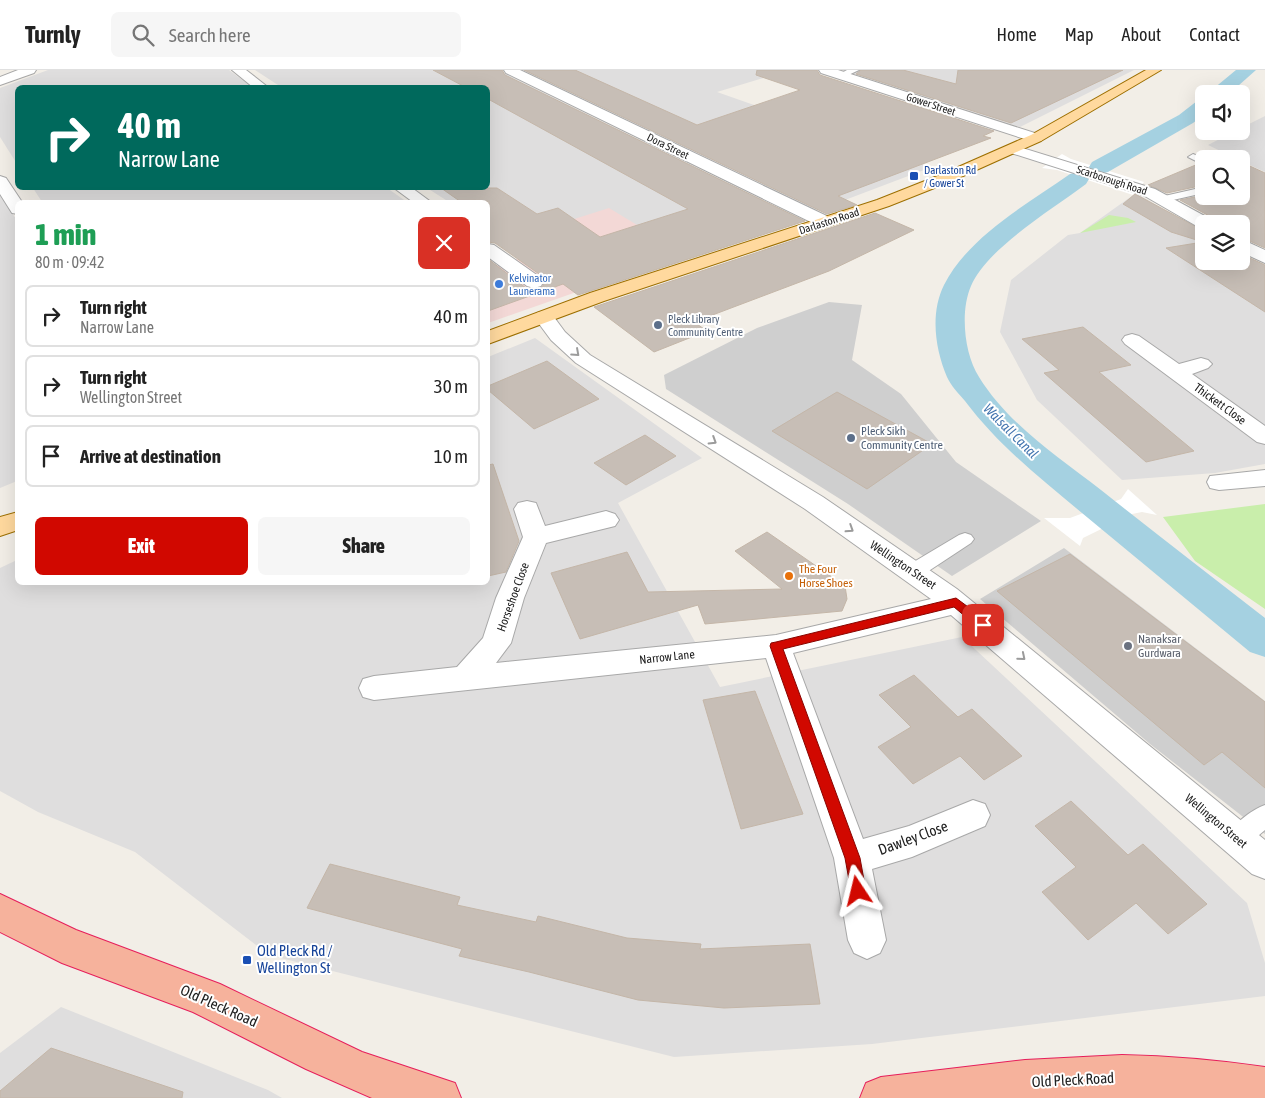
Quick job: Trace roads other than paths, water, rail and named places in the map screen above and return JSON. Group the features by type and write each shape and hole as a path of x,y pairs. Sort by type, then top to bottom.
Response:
{"highway":[{"name":"Old Pleck Road","path":"0,912 29,930 54,942 206,998 353,1070 408,1091 440,1098"},
{"name":"Old Pleck Road","path":"881,1098 974,1087 1099,1076 1179,1078 1265,1088"}],"main road":[{"name":"Darlaston Road","path":"490,337 597,297 883,203 946,178 1036,138 1155,70"},
{"path":"0,527 15,521"}],"street":[{"path":"0,81 30,70"},
{"path":"238,70 259,85"},
{"name":"Dora Street","path":"510,70 825,222"},
{"name":"Gower Street","path":"825,70 848,73 1036,138"},
{"name":"Scarborough Road","path":"1013,149 1139,188 1164,199 1195,217"},
{"path":"0,181 15,204"},
{"path":"405,190 420,200"},
{"path":"1250,249 1265,258"},
{"path":"490,250 534,282"},
{"name":"Wellington Street","path":"544,317 558,336 583,359 776,480 914,571 956,603 1265,862"},
{"name":"Thickett Close","path":"1132,340 1265,437"},
{"name":"Thickett Close","path":"1176,372 1201,364"},
{"path":"1220,482 1265,478"},
{"path":"528,509 536,537 606,520"},
{"name":"Horseshoe Close","path":"466,678 496,643 510,598 536,537"},
{"name":"Narrow Lane","path":"374,688 776,646 956,603"},
{"path":"776,646 852,858 867,940"},
{"name":"Dawley Close","path":"852,858 912,841 973,815"}],"lane":[{"path":"1164,199 1195,192"},
{"path":"914,571 965,539"},
{"path":"1237,839 1265,815"}],"waterway":[{"name":"Walsall Canal","path":"1228,85 1247,70"},
{"name":"Walsall Canal","path":"1100,167 1186,119 1195,112"},
{"name":"Walsall Canal","path":"1078,179 993,241 973,260 957,286 952,305 950,329 953,348 963,378 992,415 1029,451 1265,641"}],"place":[{"name":"Darlaston Rd / Gower St","path":"914,176"},
{"name":"Kelvinator Launerama","path":"499,284"},
{"name":"Pleck Library Community Centre","path":"658,325"},
{"name":"Pleck Sikh Community Centre","path":"851,438"},
{"name":"The Four Horse Shoes","path":"789,576"},
{"name":"Nanaksar Gurdwara","path":"1128,646"},
{"name":"Old Pleck Rd / Wellington St","path":"247,960"}]}
